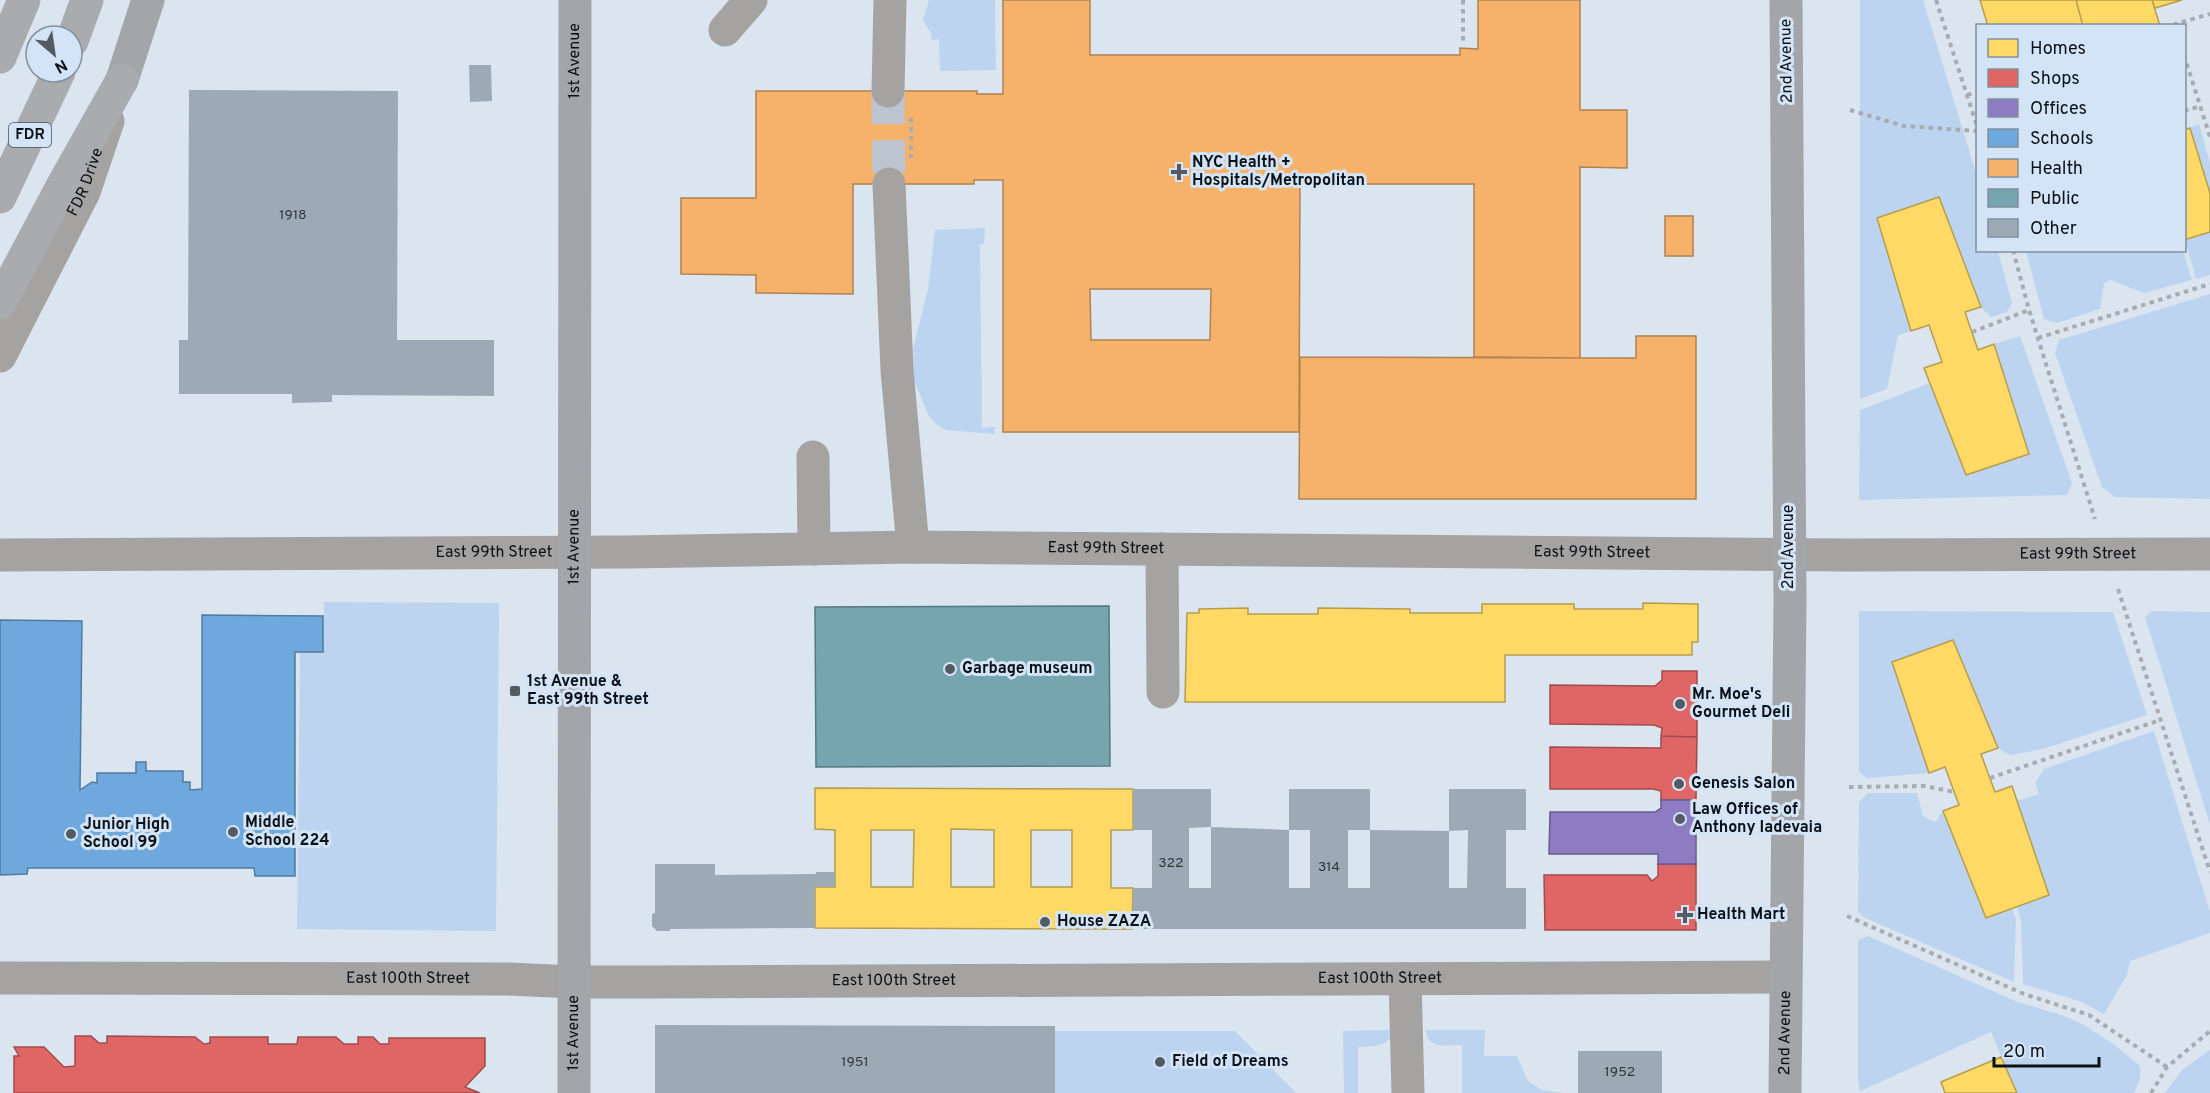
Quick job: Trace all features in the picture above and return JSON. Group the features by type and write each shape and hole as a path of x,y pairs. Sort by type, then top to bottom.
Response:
{"highway":[{"path":"0,57 24,0"},
{"path":"78,24 87,0"},
{"path":"0,303 122,80"},
{"name":"FDR","path":"0,197 53,84"}],"main road":[{"name":"FDR Drive","path":"122,80 148,0"},
{"name":"1st Avenue","path":"574,1093 575,0"},
{"name":"2nd Avenue","path":"1785,1093 1790,613 1786,0"}],"street":[{"path":"725,30 751,0"},
{"path":"888,91 890,0"},
{"name":"FDR Drive","path":"0,356 84,192 122,80"},
{"path":"888,184 897,370 913,547"},
{"path":"813,457 814,549"},
{"name":"East 99th Street","path":"0,555 575,552 913,547 1788,554 2210,554"},
{"path":"1162,549 1163,692"},
{"name":"East 100th Street","path":"0,978 509,979 574,982 1786,977"},
{"path":"1405,979 1408,1093"}],"path":[{"path":"1463,0 1463,43"},
{"path":"1936,0 1976,126"},
{"path":"2175,24 2210,14"},
{"path":"2186,61 2210,137"},
{"path":"1967,95 1976,92"},
{"path":"2186,110 2201,106"},
{"path":"1850,110 1904,126 1976,130"},
{"path":"2014,252 2029,310 2093,511"},
{"path":"2038,338 2210,284"},
{"path":"1972,332 2029,310"},
{"path":"2122,602 2210,872"},
{"path":"1990,778 2160,720"},
{"path":"1849,787 1925,786 1954,792"},
{"path":"1847,916 2024,994 2090,1015 2167,1067"},
{"path":"2151,1093 2167,1067 2210,1030"}],"shaded area":[{"path":"929,0 995,0 996,70 940,71 939,39 932,40 931,33 923,20"},
{"path":"1860,0 1923,0 1976,173 1976,252 1998,252 2012,303 2007,312 1991,317 1981,307 1939,197 1877,218 1911,331 1898,335 1887,389 1860,399"},
{"path":"2199,124 2210,163 2210,193 2190,128"},
{"path":"985,228 984,244 980,245 982,428 995,427 994,434 946,430 936,424 928,414 914,380 913,349 928,289 935,230"},
{"path":"2210,232 2210,275 2196,279 2186,240"},
{"path":"2026,252 2183,252 2192,280 2144,293 2110,280 2104,284 2100,309 2057,323 2044,319"},
{"path":"2210,294 2210,499 2115,497 2102,487 2055,353 2059,340"},
{"path":"2020,336 2072,483 2067,495 1859,500 1860,410 1930,383 2028,454 1994,344"},
{"path":"324,602 499,603 496,931 297,929 300,652 323,652"},
{"path":"1859,611 2113,612 2147,715 2043,749 2010,755 1998,748 1953,640 1892,663 1929,773 1867,778 1859,772"},
{"path":"2152,611 2210,612 2210,825 2145,617"},
{"path":"2154,731 2210,912 2210,933 2130,961 2127,975 2104,1014 2082,1002 2023,984 2021,921 2017,907 2048,895 2017,801 2039,794 2035,783 2044,769"},
{"path":"1868,793 1917,793 1923,816 1935,822 1943,811 1986,918 2012,908 2016,919 2014,982 1865,918 1858,911 1859,802"},
{"path":"1868,936 2015,1001 2082,1024 2112,1043 2140,1066 2140,1080 2134,1093 2017,1093 1991,1032 1860,1091 1858,1080 1858,940"},
{"path":"1394,1030 1385,1043 1358,1047 1358,1093 1344,1093 1343,1031"},
{"path":"1426,1030 1485,1030 1484,1056 1517,1056 1528,1081 1542,1090 1564,1093 1462,1093 1462,1045 1434,1044 1427,1036"},
{"name":"Field of Dreams","path":"1055,1031 1235,1031 1296,1093 1055,1093"},
{"path":"2210,1050 2210,1093 2165,1093 2182,1070"}],"building: Homes":[{"path":"1980,0 2076,0 2082,24 1987,24"},
{"path":"2076,0 2152,0 2159,24 2082,24"},
{"path":"2152,0 2182,0 2155,8"},
{"path":"2190,128 2210,193 2210,232 2186,239 2186,129"},
{"path":"1939,197 1981,307 1965,312 1978,350 1994,344 2029,454 1966,475 1924,368 1942,362 1929,325 1911,331 1877,218"},
{"path":"1643,603 1698,604 1698,642 1692,642 1692,655 1505,655 1505,702 1185,702 1187,613 1199,613 1199,609 1248,608 1248,614 1318,614 1318,608 1410,609 1410,613 1482,613 1482,604 1574,604 1574,609 1643,609"},
{"path":"1953,640 1998,748 1981,754 1995,792 2012,786 2049,895 1986,918 1943,811 1959,805 1945,767 1929,773 1892,662"},
{"path":"815,788 1133,789 1133,830 1111,830 1111,888 1133,888 1132,929 815,928 815,887 835,887 835,830 815,829","holes":["951,829 994,830 994,887 951,887","871,830 914,830 913,887 871,887","1031,830 1072,830 1072,887 1031,887"]},
{"path":"2001,1057 2017,1093 1945,1093 1941,1082"}],"building: Shops":[{"path":"1662,671 1697,671 1697,737 1661,736 1662,728 1654,725 1550,724 1550,685 1655,686 1662,680"},
{"path":"1661,736 1697,737 1696,800 1661,800 1661,791 1653,789 1550,789 1550,747 1661,748"},
{"path":"1658,864 1696,864 1696,930 1545,930 1544,875 1647,875 1652,881 1658,876"},
{"path":"75,1036 91,1036 99,1043 107,1043 107,1036 195,1037 204,1044 210,1043 210,1037 268,1037 268,1044 297,1044 298,1037 336,1037 344,1044 358,1044 358,1037 373,1037 380,1044 389,1044 389,1038 485,1038 485,1066 465,1087 480,1093 14,1093 14,1056 19,1056 14,1047 44,1047 64,1067 75,1066"}],"building: Offices":[{"path":"1661,800 1696,800 1696,864 1658,864 1658,854 1549,854 1550,812 1655,812 1661,808"}],"building: Schools":[{"path":"202,615 323,616 323,652 295,652 295,876 255,876 254,868 28,868 27,874 0,875 0,620 82,621 80,790 92,782 97,783 97,773 136,773 136,762 146,762 146,771 183,771 183,782 190,782 190,790 202,789"}],"building: Health":[{"path":"1003,0 1090,0 1090,55 1460,55 1460,48 1478,49 1478,0 1580,0 1580,110 1627,110 1627,168 1580,167 1580,358 1474,357 1474,184 1300,184 1299,432 1003,432 1003,180 974,180 974,184 853,184 853,294 756,293 756,275 681,274 681,198 756,198 756,91 977,91 977,94 1003,94","holes":["1090,289 1211,289 1210,340 1091,340"]},
{"path":"1665,216 1693,216 1693,256 1665,256"},
{"path":"1636,336 1696,336 1696,499 1299,499 1300,357 1636,358"}],"building: Public":[{"path":"1109,606 1110,766 816,767 815,607"}],"building: Other":[{"path":"469,65 491,65 492,101 470,102"},
{"path":"189,90 398,91 397,340 494,340 494,396 332,395 332,402 292,403 292,394 179,394 179,340 188,340"},
{"path":"1133,789 1211,789 1211,827 1289,830 1289,789 1370,789 1370,830 1449,831 1449,789 1526,789 1526,830 1506,830 1506,888 1526,888 1526,929 1132,929 1133,888 1152,888 1152,830 1133,830","holes":["1211,827 1211,888 1189,888 1189,828","1289,830 1310,830 1310,888 1289,888","1348,830 1370,830 1370,888 1348,888","1468,830 1467,888 1449,888 1449,831"]},
{"path":"655,864 715,864 715,875 835,872 835,887 815,887 815,928 657,931 652,926 652,914 655,913"},
{"path":"655,1025 1055,1026 1055,1093 655,1093"},
{"path":"1578,1051 1662,1051 1662,1093 1578,1093"}],"tunnel":[{"path":"888,91 889,184"}],"place":[{"name":"NYC Health + Hospitals/Metropolitan","path":"1179,172"},
{"name":"Garbage museum","path":"950,669"},
{"name":"1st Avenue & East 99th Street","path":"515,691"},
{"name":"Mr. Moe's Gourmet Deli","path":"1680,704"},
{"name":"Genesis Salon","path":"1679,784"},
{"name":"Law Offices of Anthony Iadevaia","path":"1680,819"},
{"name":"Middle School 224","path":"233,832"},
{"name":"Junior High School 99","path":"71,834"},
{"name":"Health Mart","path":"1685,915"},
{"name":"House ZAZA","path":"1045,922"},
{"name":"Field of Dreams","path":"1160,1062"}]}
